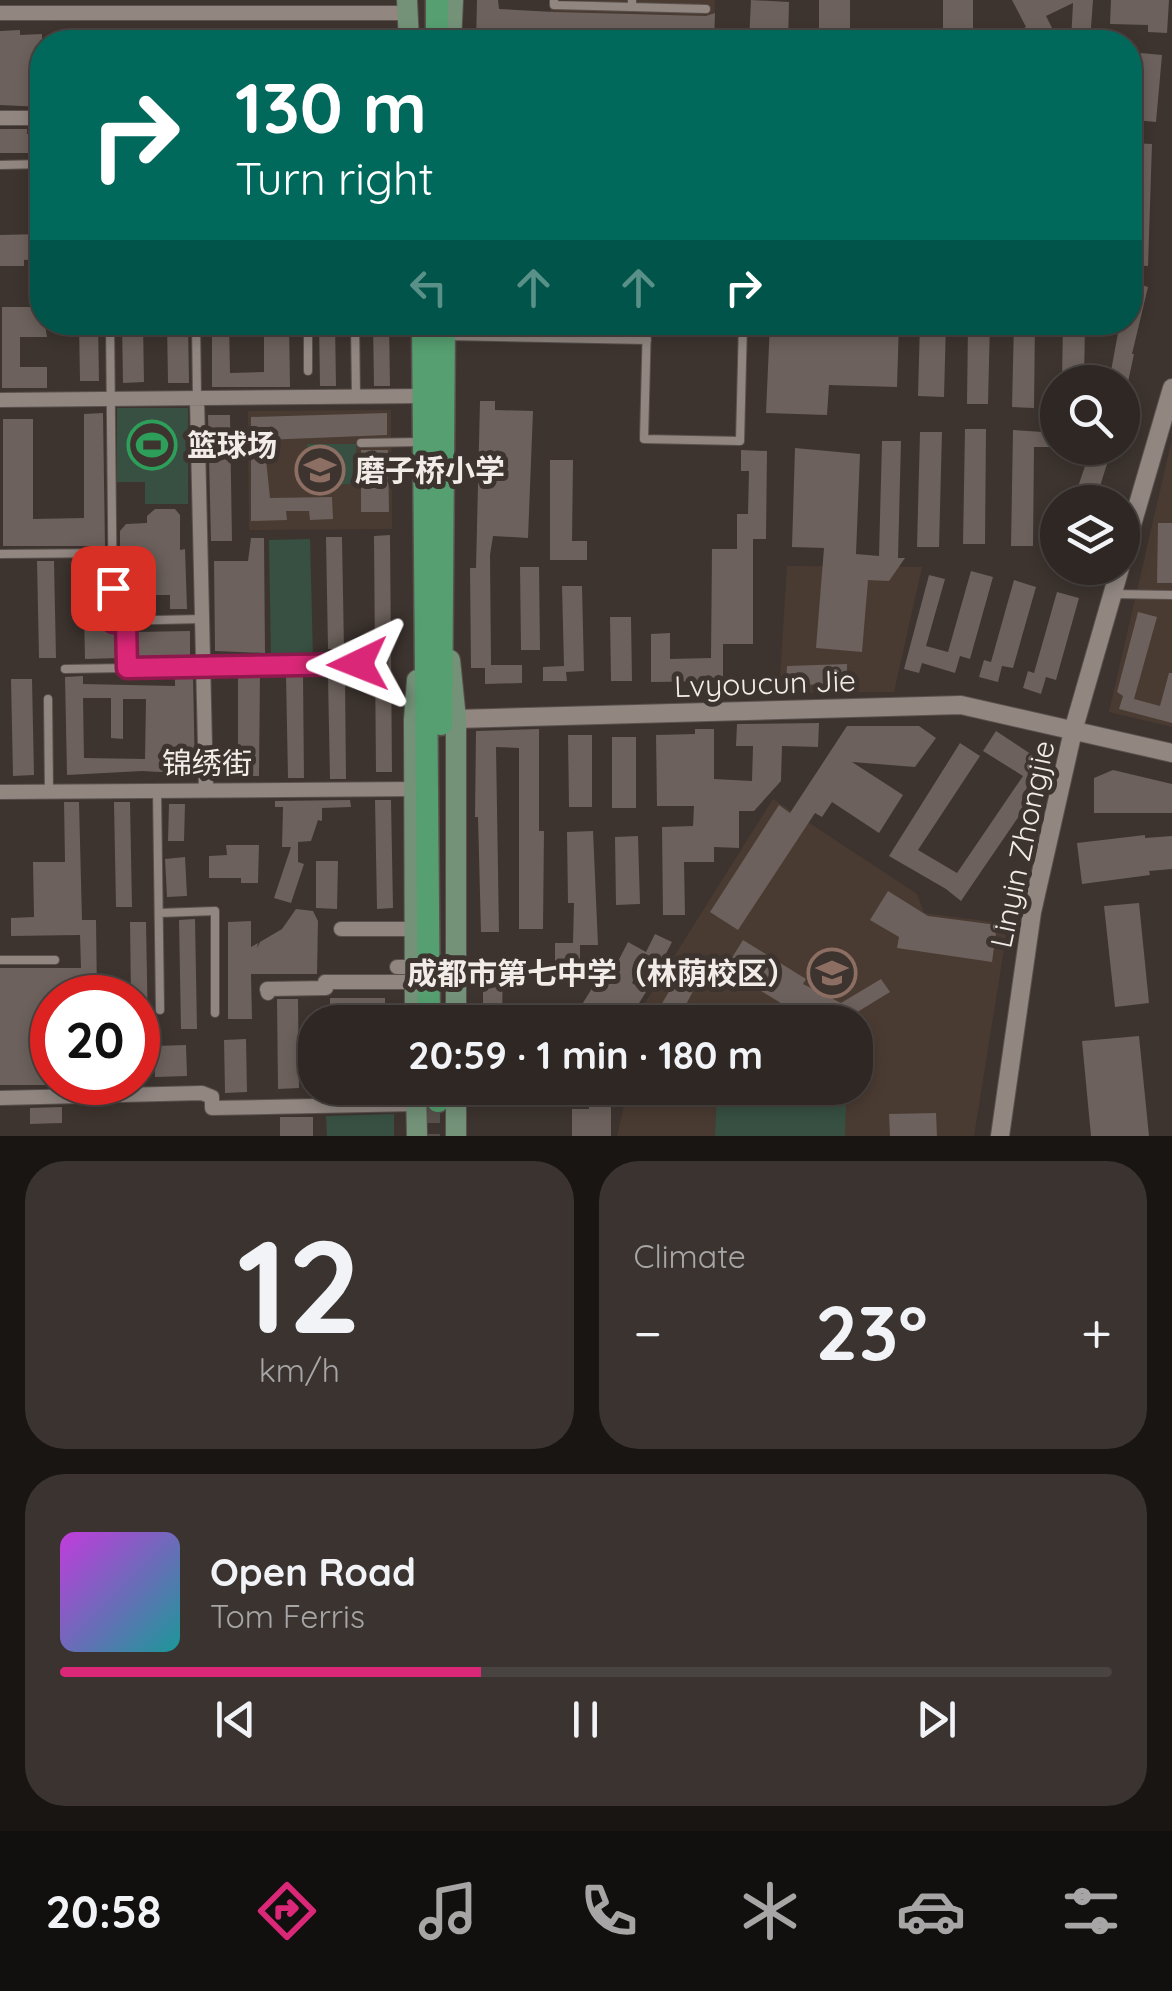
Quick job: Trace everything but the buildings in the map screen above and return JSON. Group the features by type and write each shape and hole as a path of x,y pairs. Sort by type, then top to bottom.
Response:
{"main road":[{"path":"437,30 438,0"},
{"path":"452,30 453,0"},
{"path":"410,30 412,4"},
{"path":"412,4 419,30"},
{"path":"434,335 424,396 424,442 434,604 439,1005"},
{"path":"429,1005 435,335"},
{"path":"434,604 456,719 456,1005"},
{"path":"413,1005 408,972 414,929 414,720 434,604"},
{"path":"429,1105 454,1134"}],"street":[{"path":"0,12 412,4"},
{"path":"0,118 30,118"},
{"path":"1140,497 1172,388"},
{"path":"0,400 424,396"},
{"path":"197,399 206,790"},
{"name":"Linyin Zhongjie","path":"1000,1136 1032,912 1073,731 1115,585"},
{"name":"Lvyoucun Jie","path":"456,719 961,704 1172,753"},
{"name":"锦绣街","path":"0,792 415,789"},
{"path":"341,929 414,929"},
{"path":"268,993 326,988 325,982 408,972"},
{"path":"0,1098 202,1093 212,1098 212,1108 429,1105"}],"lane":[{"path":"554,0 554,5 632,3 706,9"},
{"path":"0,166 30,165"},
{"path":"110,335 113,622 202,619"},
{"path":"196,335 197,399"},
{"path":"308,335 308,371"},
{"path":"355,335 356,396"},
{"path":"565,335 647,340"},
{"path":"647,335 644,439 740,442 743,335"},
{"path":"361,443 424,442"},
{"path":"0,554 113,554"},
{"path":"1112,594 1172,595"},
{"path":"126,621 127,668"},
{"path":"65,669 358,664"},
{"path":"48,699 49,792"},
{"path":"157,791 160,975"},
{"path":"159,912 214,912 215,1013"},
{"path":"0,960 56,960"}],"shaded area":[{"path":"550,0 715,0 714,30 595,30 595,15 550,14"},
{"name":"磨子桥小学","path":"391,410 392,529 249,530 248,411"},
{"path":"1172,439 1172,727 1109,712"},
{"path":"787,566 922,567 894,692 779,693"},
{"name":"成都市第七中学（林荫校区）","path":"773,799 917,894 924,913 1008,924 974,1136 617,1136 624,1105 873,1105 873,1005 644,1005"}],"green space":[{"name":"篮球场","path":"117,408 188,408 188,504 145,504 145,482 117,482"},
{"path":"307,444 356,444 356,484 307,485"},
{"path":"310,539 313,658 271,659 269,540"},
{"path":"717,1105 846,1105 845,1136 715,1136"},
{"path":"394,1114 394,1136 327,1136 326,1116"}],"tunnel":[{"path":"429,1105 429,1136"}],"place":[{"name":"篮球场","path":"152,445"},
{"name":"磨子桥小学","path":"320,470"},
{"name":"成都市第七中学（林荫校区）","path":"832,973"}],"route":[{"path":"113,588 113,622 126,621 127,668 358,664"}]}
